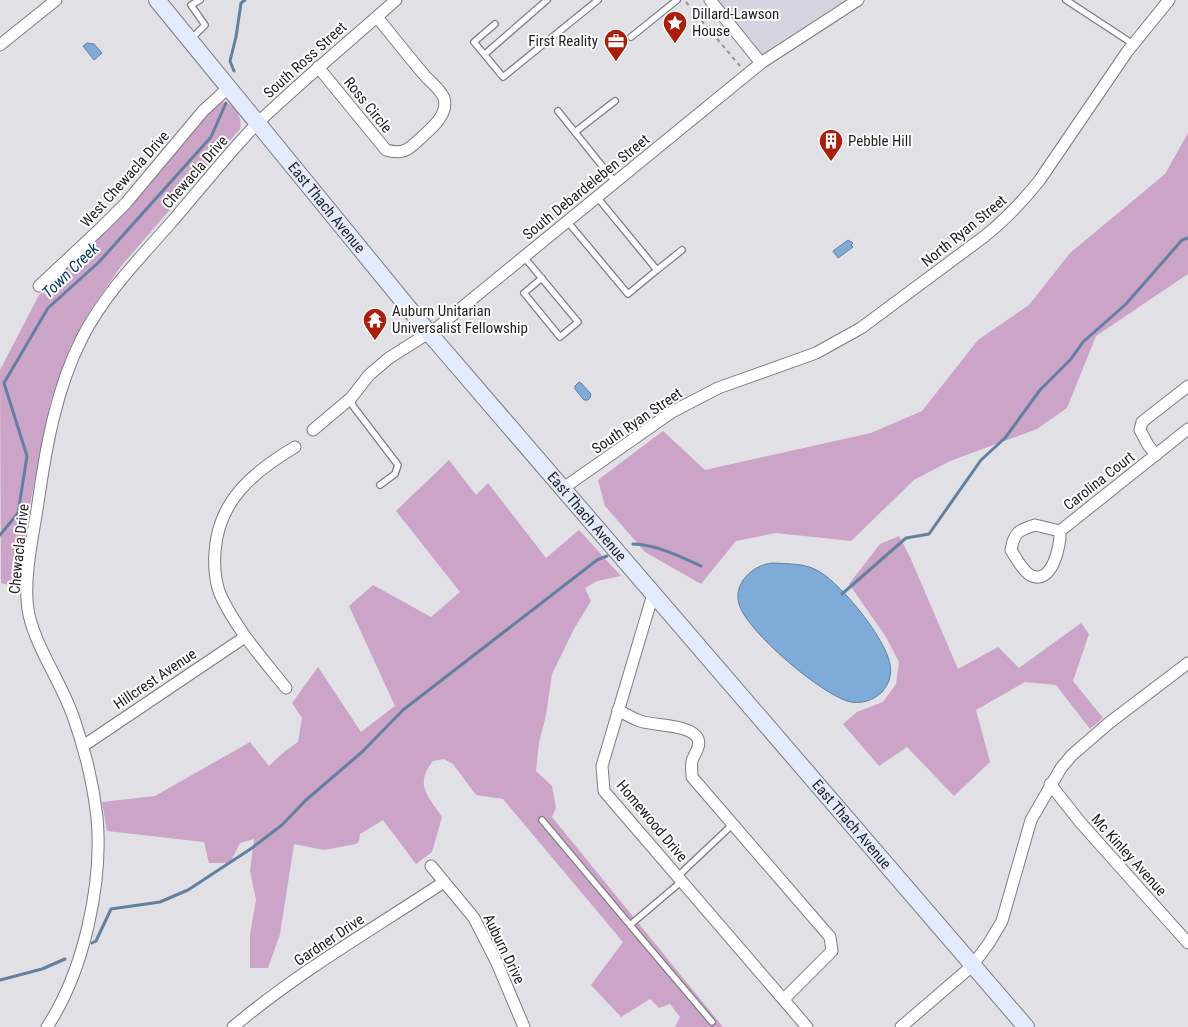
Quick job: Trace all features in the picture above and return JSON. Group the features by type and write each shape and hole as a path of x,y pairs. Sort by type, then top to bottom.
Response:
{"street":[{"path":"0,45 56,0"},
{"name":"East Thach Avenue","path":"157,0 429,333 1026,1027"},
{"name":"South Ross Street","path":"258,122 396,0"},
{"path":"710,0 761,63"},
{"name":"South Debardeleben Street","path":"429,333 761,63 858,0"},
{"name":"North Ryan Street","path":"787,363 816,353 861,328 925,282 1004,220 1023,202 1133,44 1169,0"},
{"name":"Ross Circle","path":"318,68 386,150 398,153 409,148 437,123 443,112 444,99 437,88 377,17"},
{"name":"West Chewacla Drive","path":"39,286 114,215 181,140 203,111 228,88"},
{"name":"Chewacla Drive","path":"47,1027 64,996 87,934 94,894 97,820 91,777 73,715 46,661 29,615 28,587 30,561 46,446 60,394 81,341 96,312 127,272 258,122"},
{"path":"313,430 351,398 369,375 389,358 429,333"},
{"name":"South Ryan Street","path":"562,489 672,412 718,388 787,363"},
{"name":"Carolina Court","path":"1156,455 1140,430 1142,422 1188,386"},
{"name":"Carolina Court","path":"1060,531 1188,429"},
{"path":"286,688 245,637 219,592 214,566 216,540 223,514 238,492 270,462 295,447"},
{"name":"Carolina Court","path":"1034,525 1060,531 1061,540 1053,564 1046,574 1038,577 1030,575 1011,550 1013,538 1021,529 1034,525"},
{"name":"Homewood Drive","path":"653,594 602,766 604,791 807,1027"},
{"name":"Hillcrest Avenue","path":"83,746 245,637"},
{"path":"901,1027 972,966 989,943 1002,921 1031,820 1050,784 1072,755 1109,723 1188,662"},
{"path":"618,710 639,721 684,728 692,732 698,739 698,748 692,763 692,777 830,937 832,950 784,999"},
{"name":"Mc Kinley Avenue","path":"1050,784 1080,822 1188,943"},
{"name":"Auburn Drive","path":"431,866 474,918 497,963 524,1027"},
{"name":"Gardner Drive","path":"233,1027 249,1013 312,968 444,882"}],"lane":[{"path":"189,40 205,25 191,5 200,0"},
{"path":"485,54 547,0"},
{"path":"495,24 474,42 503,78 598,0"},
{"path":"631,37 677,0"},
{"path":"1066,0 1133,44"},
{"path":"575,132 615,101"},
{"path":"558,111 616,182"},
{"path":"597,197 657,270"},
{"path":"567,221 628,294 682,250"},
{"path":"524,257 542,278 578,322 560,337 524,293 542,278"},
{"path":"351,398 352,406 398,465 395,474 380,485"},
{"path":"542,820 712,1022"},
{"path":"630,925 680,879 733,824"}],"path":[{"path":"684,0 740,66"}],"shaded area":[{"path":"714,0 847,0 761,63"},
{"path":"224,102 235,109 241,125 240,129 122,265 91,309 70,347 51,400 27,519 20,578 12,584 1,583 0,370 39,295 105,231 207,114 218,104"},
{"path":"1188,133 1188,274 1096,336 1067,408 1037,429 950,461 914,480 851,541 776,533 736,541 701,584 645,552 605,506 598,480 663,431 705,470 871,433 922,411 978,340 1029,305 1070,253 1165,174"},
{"path":"449,460 476,495 488,483 546,558 579,530 621,576 597,581 585,588 591,601 574,629 552,674 546,715 539,743 536,771 552,786 556,808 552,817 723,1027 675,1027 680,1017 670,1004 659,1008 650,999 621,1017 591,985 623,942 503,799 476,795 453,764 444,759 433,761 424,777 425,790 442,817 432,852 416,864 383,820 360,834 359,841 356,844 324,850 294,844 280,934 268,968 250,968 250,934 256,900 250,871 254,839 240,843 230,863 209,863 204,842 107,831 102,802 155,796 250,742 269,766 298,742 302,718 292,703 318,667 361,732 395,706 349,606 373,585 431,617 460,592 396,511"},
{"path":"899,536 910,557 958,669 998,647 1019,668 1081,623 1089,634 1073,681 1103,718 1090,729 1056,685 1025,682 976,710 990,762 954,796 907,747 879,766 843,724 857,712 883,702 896,684 899,662 886,637 849,584 880,544"}],"water":[{"path":"87,43 94,44 102,53 94,60 83,46"},
{"path":"848,240 853,243 851,245 853,247 838,258 833,251"},
{"path":"579,382 591,394 588,400 584,400 575,389"},
{"path":"765,564 803,565 815,569 829,579 851,600 872,627 890,664 891,672 888,683 879,695 868,701 859,702 851,702 839,697 806,676 770,646 756,630 745,616 739,604 739,589 746,576 752,571"}],"waterway":[{"name":"Town Creek","path":"234,71 230,61 241,3 245,0"},
{"name":"Town Creek","path":"0,535 18,513 27,456 4,383 48,308 99,262 211,137 226,103"},
{"path":"842,594 906,538 929,534 981,460 1005,438 1040,390 1071,359 1083,342 1126,304 1182,240 1188,238"},
{"path":"633,544 660,549 701,566"},
{"path":"92,943 96,941 111,909 160,902 188,890 252,848 282,825 306,800 362,752 403,710 597,560 607,556"},
{"path":"0,980 42,969 65,959"}],"place":[{"name":"Dillard-Lawson House","path":"675,44"},
{"name":"First Reality","path":"616,62"},
{"name":"Pebble Hill","path":"831,162"},
{"name":"Auburn Unitarian Universalist Fellowship","path":"375,341"}]}
